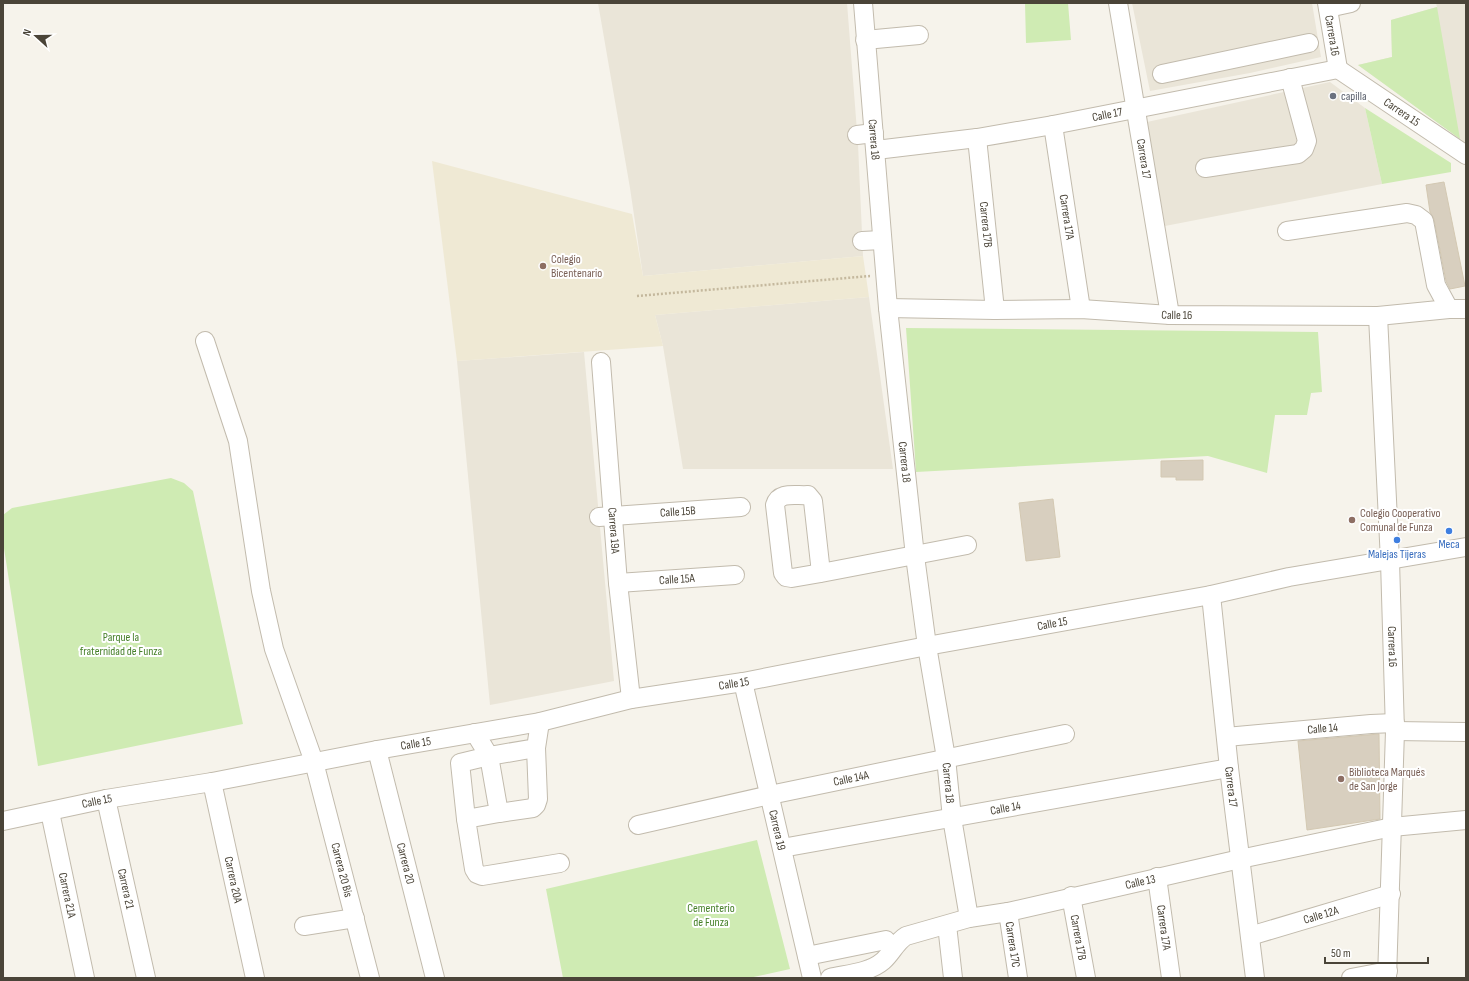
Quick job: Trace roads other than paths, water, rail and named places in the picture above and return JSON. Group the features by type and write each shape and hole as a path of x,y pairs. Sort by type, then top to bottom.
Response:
{"street":[{"name":"Carrera 18","path":"863,3 869,139 882,240 888,308 896,448 915,556 927,646 946,758 952,818 969,918"},
{"name":"Carrera 17","path":"1118,3 1134,109 1159,241 1170,315"},
{"path":"1327,6 1351,3"},
{"name":"Carrera 16","path":"1327,6 1338,69"},
{"path":"865,40 919,35"},
{"path":"1162,74 1309,43"},
{"name":"Calle 17","path":"869,139 977,138 1134,109 1251,80 1290,78 1338,69"},
{"name":"Carrera 15","path":"1338,69 1466,155"},
{"path":"1205,168 1298,154 1304,150 1307,141 1290,78"},
{"name":"Carrera 17A","path":"1053,125 1081,309"},
{"name":"Carrera 17B","path":"977,138 995,310"},
{"path":"1287,231 1407,213 1416,215 1424,221 1436,285 1458,309"},
{"path":"862,241 882,240"},
{"name":"Calle 16","path":"888,308 995,310 1081,309 1170,315 1378,316 1458,309"},
{"name":"Carrera 16","path":"1378,316 1390,561 1395,727 1391,894 1387,974"},
{"name":"Carrera 20 Bis","path":"205,341 238,441 259,584 274,649 314,762 370,978"},
{"name":"Carrera 19A","path":"601,362 607,516 618,583 631,699"},
{"path":"821,573 813,501 808,496 781,496 777,499 775,505 783,573 786,577 792,578 821,573 967,545"},
{"name":"Calle 15B","path":"607,516 741,507"},
{"name":"Calle 15","path":"3,821 106,799 212,782 377,750 540,722 631,699 743,682 927,646 1211,594 1289,577 1466,547"},
{"name":"Calle 15A","path":"618,583 735,575"},
{"name":"Carrera 17","path":"1211,594 1229,768 1255,978"},
{"name":"Carrera 19","path":"743,682 812,978"},
{"path":"466,819 533,808 536,805 538,799 536,748 540,722"},
{"name":"Calle 14","path":"1226,737 1371,724 1466,732"},
{"path":"475,733 489,756 499,813"},
{"name":"Calle 14A","path":"638,825 770,795 1065,734"},
{"path":"536,748 489,756 460,763 466,819 474,869 477,874 482,876 560,863"},
{"name":"Carrera 20","path":"377,750 435,978"},
{"name":"Calle 14","path":"782,848 1229,768"},
{"name":"Carrera 20A","path":"212,782 256,978"},
{"name":"Carrera 21","path":"106,799 146,978"},
{"name":"Carrera 21A","path":"50,812 84,978"},
{"name":"Calle 13","path":"830,978 868,970 884,961 899,940 906,936 969,918 1008,912 1071,896 1392,827 1466,820"},
{"name":"Carrera 17A","path":"1157,877 1171,978"},
{"name":"Calle 12A","path":"1250,936 1391,894"},
{"name":"Carrera 17B","path":"1071,896 1086,978"},
{"name":"Carrera 17C","path":"1008,912 1018,978"},
{"path":"304,926 355,918"},
{"path":"948,925 953,978"},
{"path":"807,956 886,940"},
{"path":"1351,978 1387,974"}],"place":[{"name":"capilla","path":"1333,96"},
{"name":"Colegio Bicentenario","path":"543,266"},
{"name":"Colegio Cooperativo Comunal de Funza","path":"1352,520"},
{"name":"Meca","path":"1449,531"},
{"name":"Malejas Tijeras","path":"1397,540"},
{"name":"Biblioteca Marqués de San Jorge","path":"1341,779"}],"park label":[{"name":"Parque la fraternidad de Funza","path":"121,644"},
{"name":"Cementerio de Funza","path":"711,915"}]}
